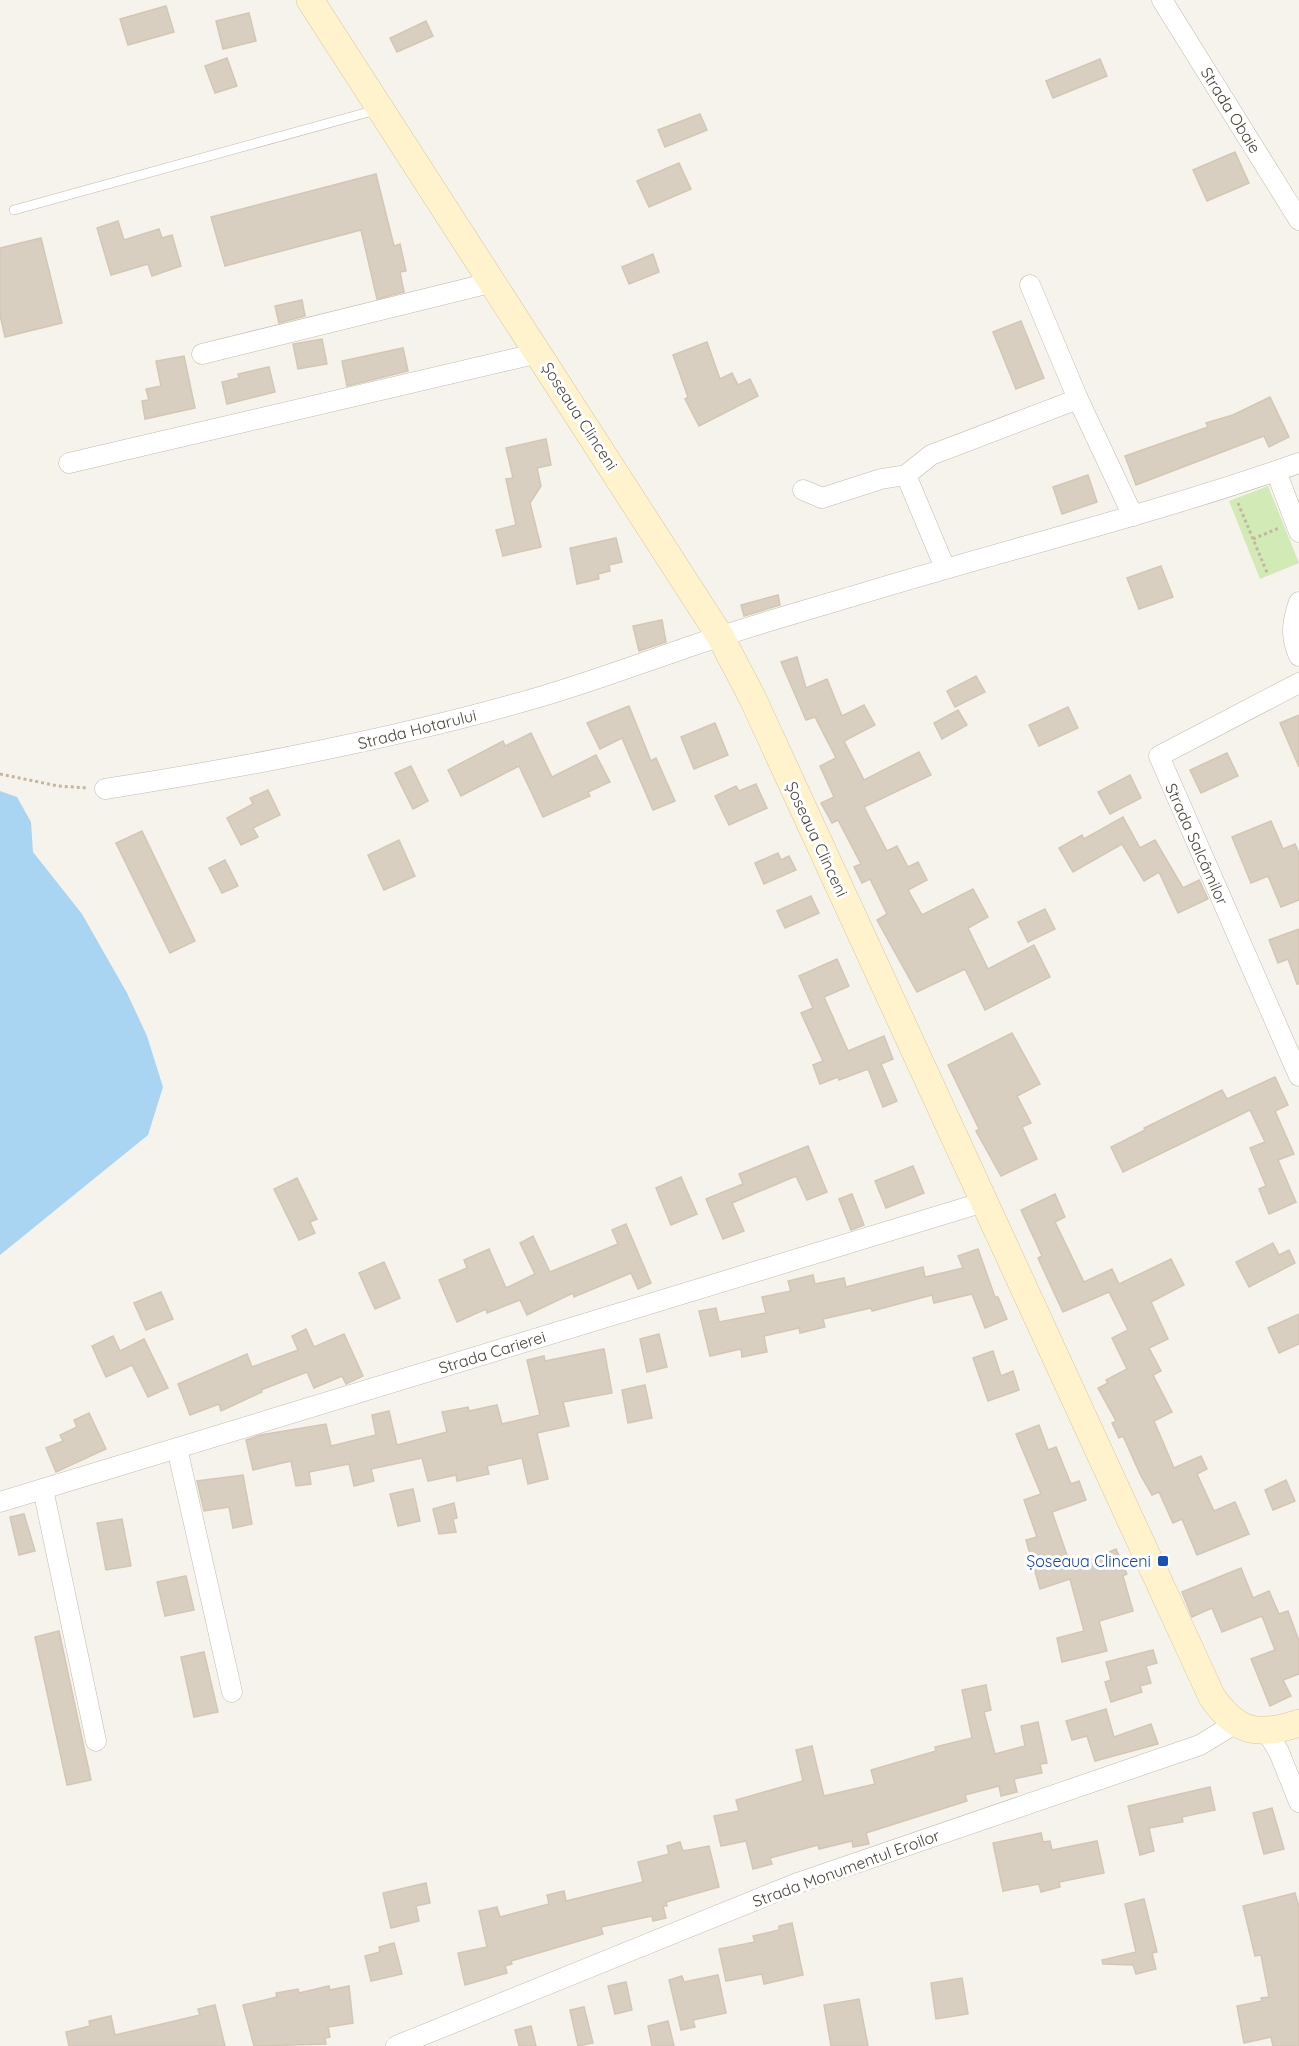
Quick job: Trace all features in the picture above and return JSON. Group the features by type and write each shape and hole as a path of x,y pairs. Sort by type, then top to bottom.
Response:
{"main road":[{"name":"Șoseaua Clinceni","path":"310,0 494,282 720,636 752,697 1212,1697 1223,1712 1236,1723"},
{"path":"1236,1723 1248,1729 1267,1732 1299,1723"}],"street":[{"name":"Strada Obaie","path":"1162,0 1299,220"},
{"path":"202,354 494,282"},
{"path":"1030,285 1078,399 1133,516"},
{"path":"69,463 539,352"},
{"path":"803,490 822,498 881,479 906,475 931,455 1078,399"},
{"name":"Strada Hotarului","path":"105,789 248,766 352,745 465,717 545,695 720,636 945,568 1232,488 1299,463"},
{"path":"1276,471 1297,526"},
{"path":"906,475 945,568"},
{"path":"1299,602 1292,622 1293,643 1299,656"},
{"name":"Strada Salcâmilor","path":"1299,684 1159,756 1299,1076"},
{"name":"Strada Carierei","path":"0,1502 984,1202"},
{"path":"177,1448 232,1692"},
{"path":"43,1488 96,1741"},
{"name":"Strada Monumentul Eroilor","path":"396,2046 795,1884 1200,1745 1236,1723"},
{"path":"1267,1732 1279,1752 1299,1802"}],"lane":[{"path":"14,210 381,108"}],"path":[{"path":"1232,488 1268,575"},
{"path":"1253,538 1297,526"},
{"path":"0,774 58,786 105,789"}],"green space":[{"path":"1268,486 1299,563 1260,579 1229,501"}],"water":[{"path":"0,791 17,797 31,822 33,852 82,914 127,993 147,1036 163,1087 148,1135 0,1255"}],"building":[{"path":"166,6 174,32 128,45 120,19"},
{"path":"249,13 256,41 223,49 216,21"},
{"path":"426,21 433,36 397,52 390,38"},
{"path":"227,58 237,86 215,93 205,66"},
{"path":"1100,59 1107,76 1053,98 1046,81"},
{"path":"700,114 707,130 665,147 658,130"},
{"path":"1235,152 1249,183 1207,201 1193,170"},
{"path":"679,163 691,189 649,207 637,181"},
{"path":"376,174 394,246 400,244 406,271 400,272 404,292 377,299 361,230 225,266 211,217"},
{"path":"118,221 124,240 159,229 162,238 172,235 181,266 152,276 148,264 111,275 97,228"},
{"path":"41,238 62,323 5,337 0,315 0,248"},
{"path":"653,254 659,272 629,284 622,267"},
{"path":"302,300 305,316 279,323 275,306"},
{"path":"1021,321 1044,378 1016,389 993,332"},
{"path":"322,339 327,364 298,369 293,344"},
{"path":"707,342 720,379 732,373 738,385 750,379 758,396 699,426 685,399 688,397 673,355"},
{"path":"403,348 408,371 347,386 342,361"},
{"path":"184,356 195,408 145,419 142,401 149,400 146,389 161,386 156,361"},
{"path":"269,367 275,392 227,404 222,382 239,378 238,374"},
{"path":"1270,397 1289,437 1269,447 1264,436 1136,485 1125,456 1208,427 1206,423 1233,415"},
{"path":"546,439 551,465 537,468 541,486 530,503 541,547 503,556 496,530 516,525 506,479 513,478 506,448"},
{"path":"1088,475 1097,502 1062,514 1053,487"},
{"path":"616,538 622,562 609,565 610,571 598,574 599,579 577,584 570,548"},
{"path":"1161,566 1173,597 1139,609 1127,578"},
{"path":"778,595 780,605 744,616 741,605"},
{"path":"662,620 666,642 639,651 633,626"},
{"path":"797,657 806,688 827,679 842,716 864,705 875,725 844,741 864,780 919,752 931,775 864,807 887,851 897,846 908,867 918,862 927,880 908,890 922,915 973,889 988,917 968,928 988,969 1034,945 1050,977 985,1010 965,969 917,992 877,920 887,914 870,879 862,883 854,867 861,864 838,820 832,823 821,803 834,797 820,766 836,758 815,717 806,720 781,662"},
{"path":"976,676 985,692 955,707 947,691"},
{"path":"629,706 651,761 656,758 675,801 653,810 622,738 600,749 587,723"},
{"path":"1068,707 1078,728 1039,746 1029,725"},
{"path":"958,710 967,725 942,739 934,723"},
{"path":"1299,715 1299,767 1280,723"},
{"path":"715,723 728,755 694,769 681,737"},
{"path":"531,733 552,777 596,755 610,782 588,792 590,796 543,817 519,766 461,796 448,770 503,741 505,746"},
{"path":"1227,753 1238,776 1201,793 1190,770"},
{"path":"411,766 428,801 413,809 395,773"},
{"path":"1130,775 1141,798 1110,814 1098,792"},
{"path":"756,784 767,808 729,825 715,796 736,786 739,791"},
{"path":"268,790 280,815 253,828 258,837 241,845 227,818 253,804 250,798"},
{"path":"1123,817 1140,848 1155,840 1183,888 1199,880 1208,899 1178,913 1159,872 1144,881 1122,844 1073,872 1059,848 1082,835 1084,839"},
{"path":"1271,821 1283,849 1295,844 1299,853 1299,900 1281,907 1268,876 1251,883 1232,837"},
{"path":"142,831 195,941 170,953 116,843"},
{"path":"399,840 415,876 384,890 368,855"},
{"path":"778,853 781,860 789,856 796,870 764,884 755,863"},
{"path":"225,860 238,886 222,893 209,868"},
{"path":"811,896 819,913 785,928 777,911"},
{"path":"1045,909 1055,929 1028,942 1018,922"},
{"path":"1299,929 1299,984 1297,984 1288,959 1278,963 1269,940"},
{"path":"837,959 849,986 824,997 848,1051 884,1036 893,1059 881,1064 897,1101 883,1107 868,1069 839,1080 838,1077 820,1084 813,1065 823,1061 801,1013 813,1008 799,976"},
{"path":"1012,1033 1040,1084 1017,1096 1031,1123 1022,1127 1037,1159 1001,1176 976,1131 979,1129 948,1065"},
{"path":"1275,1077 1288,1105 1275,1111 1294,1154 1278,1160 1296,1202 1269,1214 1259,1189 1266,1186 1250,1148 1265,1142 1250,1110 1123,1172 1111,1147 1145,1130 1144,1128 1222,1090 1227,1099"},
{"path":"808,1146 827,1192 807,1200 796,1176 732,1203 744,1231 723,1239 706,1199 743,1184 739,1174"},
{"path":"913,1166 924,1193 886,1208 875,1181"},
{"path":"681,1177 697,1214 671,1225 656,1188"},
{"path":"297,1178 317,1219 310,1222 315,1233 299,1240 274,1189"},
{"path":"852,1194 864,1225 851,1230 839,1199"},
{"path":"1055,1194 1065,1217 1055,1222 1084,1282 1112,1269 1119,1284 1171,1259 1184,1285 1151,1302 1168,1339 1149,1348 1161,1371 1153,1375 1172,1412 1154,1421 1174,1468 1201,1456 1207,1469 1197,1474 1214,1511 1235,1502 1249,1534 1197,1555 1182,1519 1173,1523 1159,1492 1152,1495 1123,1436 1119,1438 1112,1423 1116,1421 1098,1388 1108,1383 1106,1380 1127,1369 1112,1338 1128,1330 1109,1292 1063,1312 1038,1258 1042,1256 1021,1210"},
{"path":"626,1224 651,1283 638,1289 631,1273 574,1297 573,1293 527,1315 520,1300 487,1313 486,1309 457,1322 439,1280 467,1268 464,1260 489,1249 506,1288 535,1274 520,1243 533,1236 550,1272 618,1244 612,1230"},
{"path":"1273,1243 1279,1255 1289,1250 1295,1263 1249,1287 1236,1262"},
{"path":"978,1249 995,1297 998,1297 1007,1319 985,1328 972,1294 934,1303 932,1295 872,1311 871,1308 823,1319 825,1327 800,1333 799,1328 764,1336 767,1352 742,1357 741,1349 710,1356 699,1311 716,1308 719,1322 766,1313 762,1297 791,1291 788,1281 813,1275 815,1284 844,1278 846,1287 923,1267 925,1277 963,1268 958,1256"},
{"path":"384,1262 400,1298 375,1309 359,1273"},
{"path":"161,1292 173,1319 146,1330 134,1303"},
{"path":"1299,1314 1299,1344 1279,1353 1268,1328"},
{"path":"306,1329 314,1347 344,1334 363,1376 346,1384 342,1376 314,1388 307,1372 261,1390 262,1392 221,1411 219,1404 190,1415 178,1384 247,1354 252,1367 298,1350 292,1336"},
{"path":"659,1334 667,1367 647,1372 640,1339"},
{"path":"113,1336 120,1351 144,1339 168,1388 148,1397 132,1365 106,1377 92,1346"},
{"path":"604,1349 612,1393 563,1402 569,1426 537,1433 548,1479 528,1484 522,1458 487,1466 489,1474 457,1481 456,1475 428,1481 422,1458 371,1469 374,1481 354,1486 349,1464 309,1472 311,1484 296,1486 291,1461 253,1470 246,1440 260,1435 326,1424 331,1446 376,1435 372,1415 389,1411 397,1445 447,1432 442,1412 468,1407 469,1411 497,1405 502,1424 540,1415 527,1360 544,1356 545,1361"},
{"path":"993,1351 1001,1376 1013,1371 1019,1390 988,1401 973,1358"},
{"path":"645,1385 652,1418 628,1423 622,1390"},
{"path":"89,1413 106,1449 56,1472 46,1448 63,1441 60,1435 77,1427 74,1420"},
{"path":"1039,1425 1048,1450 1056,1447 1071,1484 1079,1481 1086,1500 1052,1512 1068,1558 1073,1556 1076,1566 1116,1549 1127,1574 1123,1576 1133,1611 1099,1621 1107,1651 1062,1662 1057,1638 1084,1631 1070,1579 1040,1589 1026,1540 1037,1537 1024,1500 1041,1494 1016,1434"},
{"path":"243,1475 252,1524 233,1528 229,1507 204,1511 197,1481"},
{"path":"1286,1480 1295,1501 1273,1510 1265,1490"},
{"path":"413,1489 420,1521 398,1526 390,1494"},
{"path":"454,1503 457,1518 453,1519 456,1532 439,1534 433,1509"},
{"path":"24,1514 35,1551 19,1555 10,1517"},
{"path":"122,1519 131,1566 106,1570 97,1523"},
{"path":"1241,1568 1253,1598 1269,1591 1279,1614 1288,1611 1299,1641 1299,1674 1283,1680 1291,1696 1270,1706 1251,1659 1275,1650 1262,1616 1222,1632 1212,1608 1192,1617 1182,1592"},
{"path":"186,1576 194,1610 165,1616 157,1582"},
{"path":"59,1631 91,1780 67,1785 35,1637"},
{"path":"1153,1650 1157,1663 1146,1666 1151,1683 1140,1686 1142,1692 1111,1702 1105,1682 1111,1680 1106,1662"},
{"path":"204,1652 218,1712 194,1717 181,1657"},
{"path":"986,1685 991,1710 984,1712 995,1754 1025,1746 1021,1726 1038,1722 1047,1763 1040,1764 1042,1773 1014,1779 1017,1792 1001,1796 999,1786 965,1795 967,1801 866,1833 869,1844 853,1847 852,1841 819,1849 818,1845 770,1858 772,1864 753,1869 746,1841 721,1846 714,1816 739,1811 736,1800 803,1781 796,1750 812,1746 824,1796 875,1784 871,1770 936,1751 935,1747 972,1738 962,1690"},
{"path":"1106,1709 1114,1737 1151,1724 1158,1744 1095,1761 1087,1736 1072,1740 1066,1721"},
{"path":"1210,1787 1215,1810 1182,1817 1183,1822 1149,1828 1154,1851 1140,1855 1128,1806"},
{"path":"1272,1808 1284,1849 1264,1854 1253,1813"},
{"path":"1041,1833 1043,1842 1050,1841 1052,1850 1097,1841 1104,1873 1059,1882 1060,1887 1041,1892 1039,1884 1003,1891 993,1843"},
{"path":"680,1842 683,1851 709,1846 719,1887 666,1902 667,1906 663,1906 666,1918 653,1921 652,1916 601,1927 603,1934 511,1961 512,1964 505,1966 507,1973 465,1985 458,1953 487,1947 479,1911 497,1907 500,1917 549,1904 547,1895 564,1891 566,1901 643,1882 638,1862 669,1854 667,1846"},
{"path":"426,1883 430,1903 416,1906 419,1921 391,1928 383,1893"},
{"path":"1295,1893 1299,1907 1299,2046 1273,2046 1271,2037 1244,2043 1237,2006 1262,2001 1261,1998 1269,1997 1261,1955 1255,1956 1243,1906"},
{"path":"1144,1899 1157,1952 1152,1953 1156,1969 1136,1974 1133,1965 1103,1964 1102,1960 1136,1952 1125,1904"},
{"path":"792,1923 803,1975 764,1984 762,1974 726,1981 719,1949 755,1942 753,1936 779,1930 779,1926"},
{"path":"394,1943 402,1974 371,1981 365,1956 380,1952 379,1947"},
{"path":"718,1975 726,2013 693,2020 695,2027 681,2030 669,1980 682,1976 684,1982"},
{"path":"962,1978 968,2014 936,2019 931,1983"},
{"path":"626,1982 632,2010 615,2014 608,1986"},
{"path":"329,1986 330,1990 349,1986 353,2023 328,2027 330,2037 325,2038 326,2044 254,2046 243,2005 277,1997 276,1993 298,1989 299,1993"},
{"path":"859,1999 868,2046 831,2046 824,2005"},
{"path":"215,2005 225,2046 69,2046 66,2032 90,2026 89,2021 111,2016 115,2035 200,2015 198,2009"},
{"path":"584,2007 593,2043 578,2046 570,2010"},
{"path":"668,2021 674,2046 652,2046 648,2026"},
{"path":"531,2026 536,2046 519,2046 515,2030"}],"place":[{"name":"Șoseaua Clinceni","path":"1163,1561"}]}
